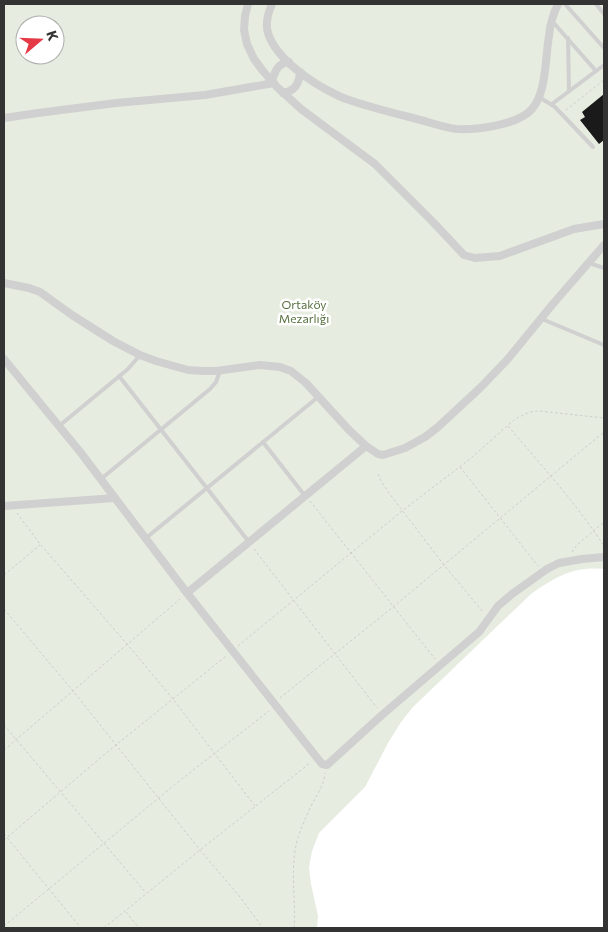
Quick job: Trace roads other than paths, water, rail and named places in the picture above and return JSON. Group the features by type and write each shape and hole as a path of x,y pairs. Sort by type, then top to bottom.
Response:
{"street":[{"path":"248,4 244,30 247,44 254,58 273,82 302,109 375,164 464,255 476,258 500,256 574,229 604,224"},
{"path":"272,4 267,20 268,32 272,43 289,62 317,84 338,96 456,129 480,128 514,121 528,113 538,101 548,36 558,4"},
{"path":"273,82 279,65 289,62"},
{"path":"283,93 290,92 296,87 300,80 300,72"},
{"path":"4,118 205,95 273,82"},
{"path":"4,283 40,292 113,341 156,361 188,370 221,370 260,365 280,367 291,371 299,376 366,446 383,455 405,448 426,437 480,388 507,360 604,245"},
{"path":"4,359 81,453 232,651 324,766 479,632 503,601 543,572 559,564 567,561 604,557"},
{"path":"187,593 366,446"},
{"path":"4,506 114,498"}],"lane":[{"path":"565,4 604,48"},
{"path":"596,4 604,14"},
{"path":"552,22 596,71"},
{"path":"568,38 569,91"},
{"path":"552,104 604,65"},
{"path":"539,97 552,104 593,147"},
{"path":"589,263 604,268"},
{"path":"540,319 604,345"},
{"path":"59,426 132,365 140,355"},
{"path":"101,479 210,388 216,382 221,370"},
{"path":"119,376 249,542"},
{"path":"146,538 318,396"},
{"path":"263,442 305,496"}],"park label":[{"name":"Ortaköy Mezarlığı","path":"304,312"}]}
